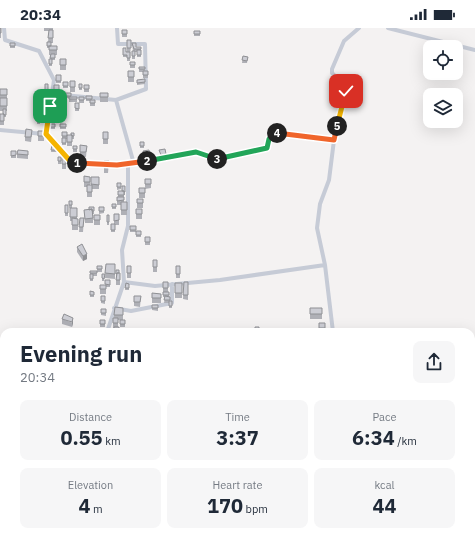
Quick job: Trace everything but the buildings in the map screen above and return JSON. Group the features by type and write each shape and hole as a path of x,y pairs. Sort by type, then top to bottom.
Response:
{"street":[{"path":"4,28 5,40"},
{"path":"52,94 116,100 146,89 145,44 118,44 117,28"},
{"path":"333,328 325,264 317,228 320,204 328,180 334,140 346,91 342,82 332,73 332,69 344,41 359,28"},
{"path":"388,28 475,50"},
{"path":"0,41 5,40 39,51 54,80 46,134"},
{"path":"116,100 134,164"},
{"path":"0,130 46,134 71,162 128,164 196,152 215,159 267,148 269,139 276,133 334,140"},
{"path":"108,328 124,282 122,250 128,226 128,164"},
{"path":"124,282 156,286 220,280 325,264"},
{"path":"114,308 131,311 172,303 172,284"}],"route":[{"path":"50,106 46,134 71,162 117,165 134,164 196,152 215,159 267,148 269,139 276,133 334,140 346,91"}]}
